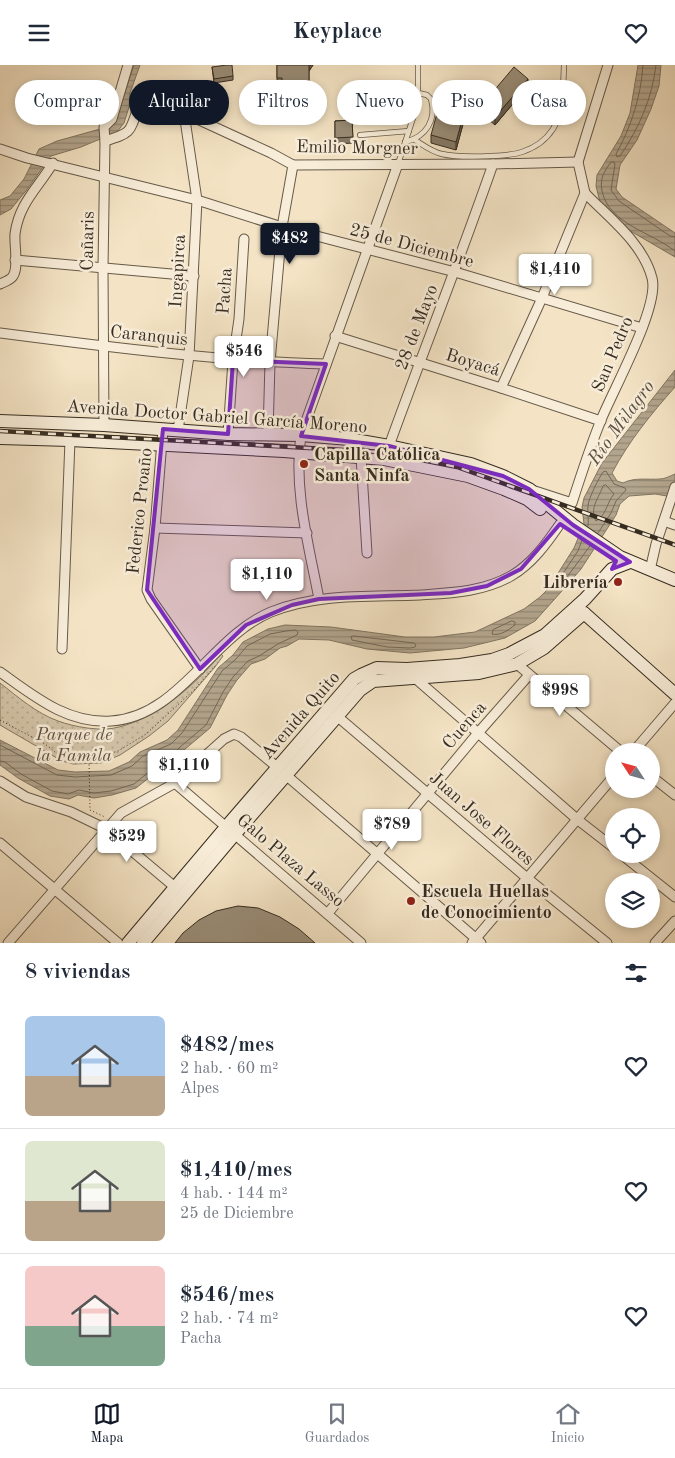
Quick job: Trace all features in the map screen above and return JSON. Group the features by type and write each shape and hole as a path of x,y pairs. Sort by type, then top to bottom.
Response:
{"main road":[{"name":"Avenida Doctor Gabriel García Moreno","path":"0,421 104,425 228,434 268,434 300,444 468,476 527,499 612,559 633,564 675,580"},
{"name":"Avenida Doctor Gabriel García Moreno","path":"0,439 70,440 162,445 300,444 349,439 471,464 504,476 529,489 568,527"},
{"name":"Avenida Quito","path":"128,943 282,771 348,685 361,675 377,668 407,669 460,665 492,660 509,654 545,635 586,599 612,559"},
{"path":"586,599 584,613 675,694"},
{"name":"Avenida Quito","path":"282,771 338,717 360,690 373,681 391,678 479,673 517,664 544,648 584,613"},
{"name":"Avenida Quito","path":"144,943 230,831"}],"street":[{"name":"Cañaris","path":"104,425 104,127 112,119 128,65"},
{"path":"501,388 542,298 585,193 578,162 608,65"},
{"name":"Emilio Morgner","path":"105,140 126,134 132,125"},
{"name":"Ingapirca","path":"178,430 189,356 197,200 186,125"},
{"name":"Emilio Morgner","path":"210,125 294,165 578,162"},
{"name":"25 de Diciembre","path":"0,149 27,158 197,200 282,227 455,273 642,327"},
{"path":"0,284 13,276 16,234 26,199 52,163"},
{"path":"319,599 300,491 300,444 335,336 398,164"},
{"name":"28 de Mayo","path":"389,446 419,363 455,273 493,164"},
{"path":"268,434 270,362 282,227 294,165"},
{"name":"San Pedro","path":"529,489 572,503 601,421 642,327 652,298 653,280 645,257 585,193"},
{"name":"Pacha","path":"228,434 233,360 239,319 244,239"},
{"path":"15,260 194,276"},
{"name":"Caranquis","path":"0,333 189,356 326,364"},
{"name":"Boyacá","path":"335,336 601,421"},
{"name":"Federico Proaño","path":"164,429 147,590 151,599 200,669"},
{"path":"62,649 70,440"},
{"path":"362,457 367,553"},
{"path":"650,570 656,544 675,487"},
{"path":"664,521 675,525"},
{"path":"0,672 44,704 61,712 82,718 112,721 132,717 149,710 171,695 246,625 270,613 292,605 319,599 451,593 487,586 511,576 521,569 550,538 568,527"},
{"path":"155,528 307,533"},
{"path":"633,564 646,557 656,544"},
{"path":"517,664 610,743"},
{"name":"Cuenca","path":"328,913 478,733 529,675"},
{"path":"415,678 578,820 605,841"},
{"path":"641,743 675,703"},
{"name":"Juan Jose Flores","path":"338,717 527,878 607,943"},
{"path":"8,943 121,813 175,783 224,739 234,734 241,737 282,771 476,941 605,786"},
{"path":"0,781 26,797 71,812 106,829 176,888"},
{"name":"Galo Plaza Lasso","path":"175,783 361,943"},
{"path":"660,783 675,795"},
{"path":"0,843 118,943"},
{"path":"632,863 675,897"},
{"path":"655,943 675,921"}],"lane":[{"path":"418,65 418,80"},
{"path":"415,140 441,154 459,157 520,153 532,149 545,139 553,129 559,114 563,92 564,65"},
{"path":"405,142 415,140 428,127 432,114 431,99 427,95 422,94"},
{"path":"398,164 411,125"},
{"path":"360,135 409,131"}],"path":[{"path":"89,760 90,810 100,813 113,822"}],"highlighted area":[{"path":"233,360 326,364 301,436 389,446 503,476 529,489 573,525 630,562 612,569 616,561 560,524 521,569 487,586 451,593 319,599 292,605 246,625 200,669 147,590 163,429 228,434"}],"green space":[{"name":"Parque de la Famila","path":"221,654 223,656 215,667 168,721 120,755 101,763 73,764 62,761 0,725 0,683 20,699 50,718 72,725 105,729 134,722 162,708 188,688"}],"water":[{"path":"134,65 140,65 135,80 129,80"},
{"path":"638,65 661,65 659,86 637,140 620,165 616,189 622,197 675,233 675,257 627,229 600,202 596,186 597,175 621,136 630,113"},
{"path":"129,80 129,107 124,123 117,132 81,147 51,156 11,209 0,215 0,200 10,196 24,179 39,149 57,141 112,125 119,125 119,111"},
{"path":"675,370 675,387 641,428 612,473 617,481 623,483 637,479 662,479 675,474 675,495 629,496 620,504 616,515 581,569 535,621 505,638 464,648 410,653 367,649 329,640 299,639 280,648 265,659 251,664 227,695 210,728 184,750 176,760 164,766 136,788 112,795 94,798 78,795 69,799 50,796 18,778 0,765 0,740 58,770 75,772 109,771 129,762 140,752 167,740 178,730 218,668 233,655 243,642 268,629 285,625 331,627 405,637 434,637 475,632 524,609 548,589 574,548 584,524 582,507 584,498 602,463"}],"building":[{"path":"232,65 233,76 214,79 212,67"},
{"path":"277,65 309,65 309,80 282,80 282,78 277,78"},
{"path":"514,67 528,79 512,80 512,97 502,109 502,81"},
{"path":"335,121 337,121 337,125 352,125 353,137 335,138"},
{"path":"434,125 461,125 456,142 431,135"},
{"path":"238,906 258,908 280,917 299,929 315,943 175,943 183,933 199,920 216,911"}],"railway":[{"path":"0,431 381,452 457,467 675,545"}],"place":[{"name":"Capilla Católica Santa Ninfa","path":"304,464"},
{"name":"Librería","path":"618,582"},
{"name":"Escuela Huellas de Conocimiento","path":"411,901"}],"water label":[{"name":"Río Milagro","path":"620,422"}]}
